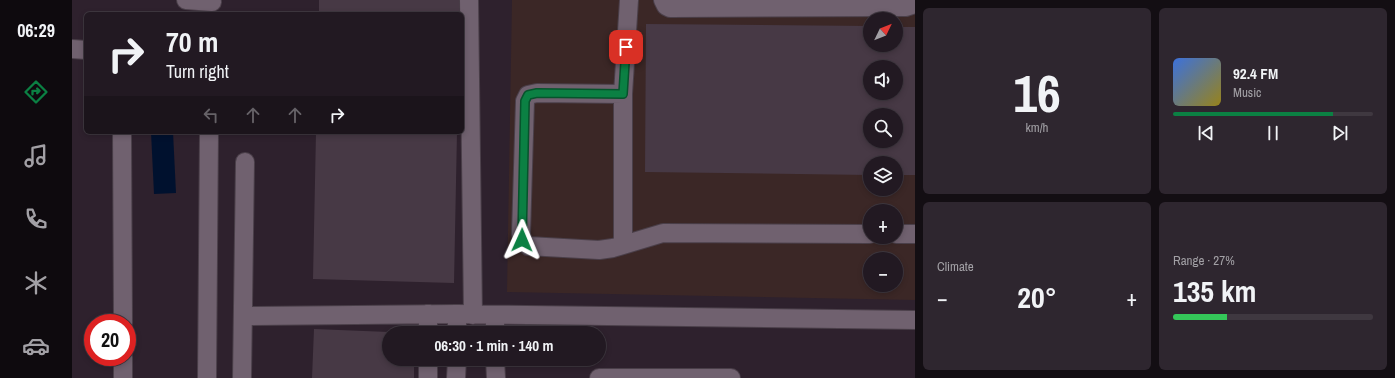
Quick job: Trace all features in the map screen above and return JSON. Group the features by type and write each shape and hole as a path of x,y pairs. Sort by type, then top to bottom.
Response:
{"street":[{"path":"186,0 212,5"},
{"path":"460,326 465,315 469,0"},
{"path":"623,244 623,94 629,0"},
{"path":"663,0 666,6 670,8 906,7 915,4"},
{"path":"72,49 84,50"},
{"path":"623,94 537,93 528,95 525,101 521,234 524,243 533,247 599,250 663,233 863,234"},
{"path":"122,134 123,314"},
{"path":"207,378 210,134"},
{"path":"242,378 245,162"},
{"path":"903,234 915,234"},
{"path":"428,314 428,326"},
{"path":"243,316 465,315 495,324 915,320"},
{"path":"123,366 123,378"},
{"path":"428,366 428,378"},
{"path":"456,378 457,366"},
{"path":"496,366 496,378"},
{"path":"599,378 731,378"}],"shaded area":[{"path":"512,0 915,0 915,300 507,292"}],"water":[{"path":"151,134 173,134 176,193 154,194"}],"building":[{"path":"319,0 459,0 459,12 319,12"},
{"path":"646,24 863,26 863,52 903,52 903,27 915,27 915,175 903,175 903,156 863,156 863,175 645,172"},
{"path":"316,134 457,134 454,283 313,279"},
{"path":"314,329 382,332 382,366 414,366 414,378 312,378"}],"route":[{"path":"522,240 525,101 528,95 531,93 623,94 626,47"}]}
